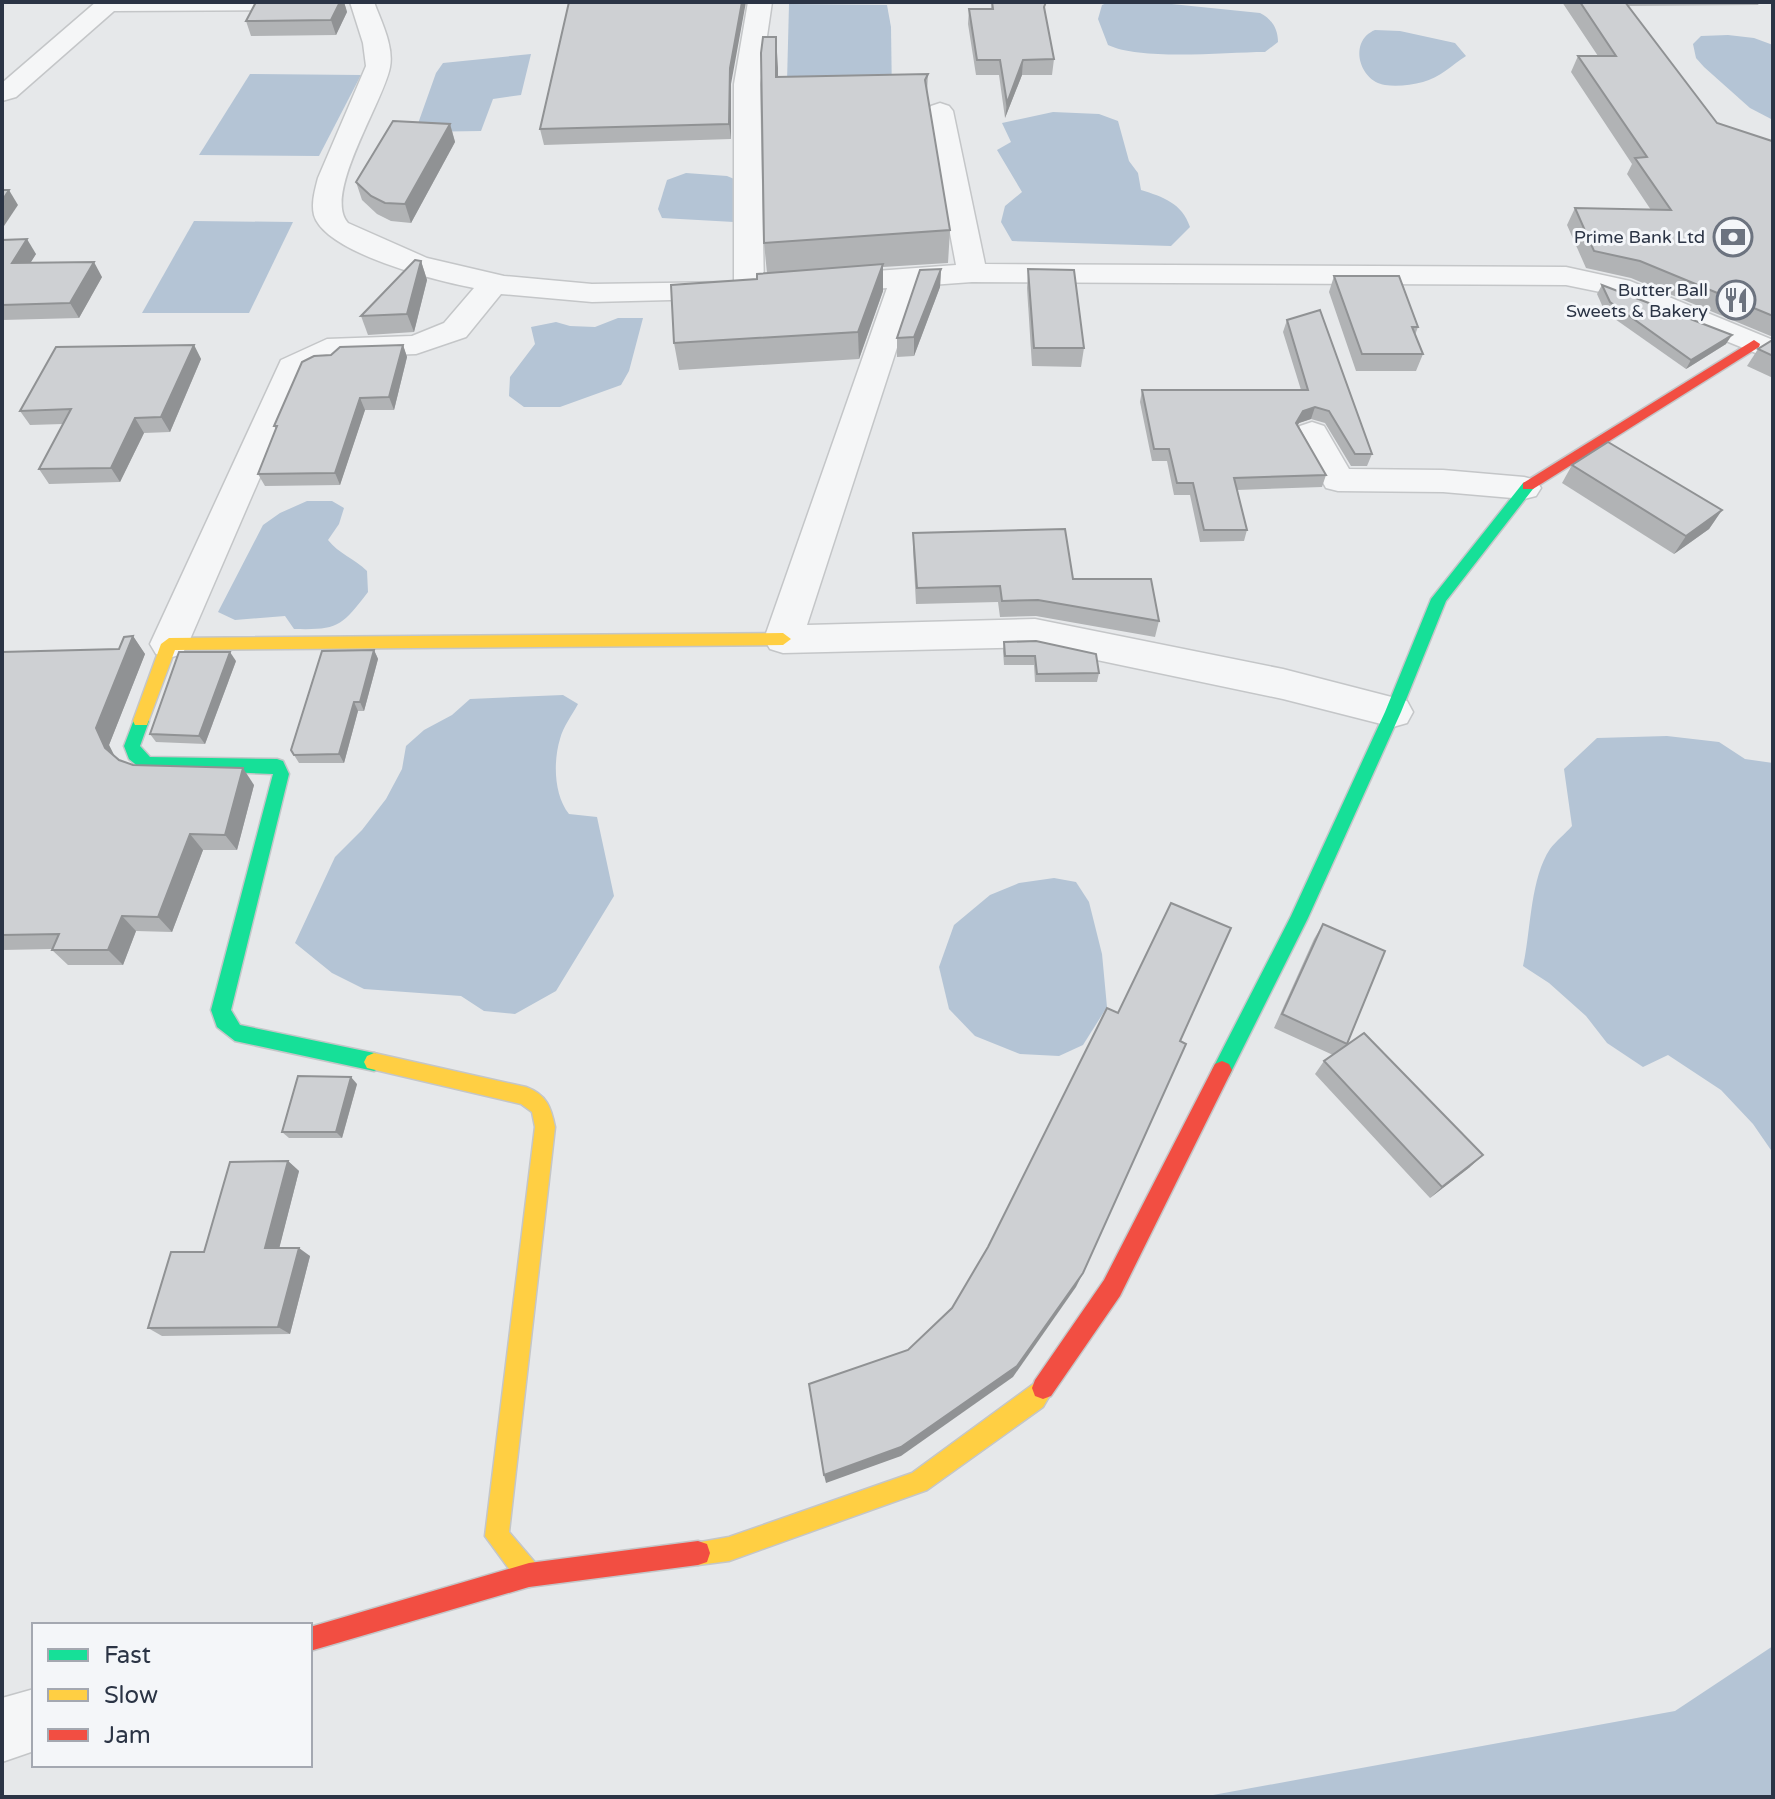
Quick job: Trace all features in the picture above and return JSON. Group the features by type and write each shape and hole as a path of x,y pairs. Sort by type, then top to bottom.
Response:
{"street":[{"path":"2,93 7,92 108,4 362,2 379,64 331,184 327,209 331,222 342,233 409,264 543,292 603,295 749,289 972,273 1566,276 1619,287 1763,348"},
{"path":"749,289 747,84 760,2"},
{"path":"940,111 972,273"},
{"path":"783,639 905,278"},
{"path":"493,284 455,330 416,345 327,348 292,367 169,644 132,746 135,754 146,763 277,766 281,774 221,1010 224,1021 235,1032 526,1096 541,1107 545,1127 497,1536 529,1575"},
{"path":"312,1638 529,1575 729,1549 919,1482 1035,1399 1112,1288 1299,918 1393,712 1439,599 1524,488 1763,348"},
{"path":"1312,433 1338,480 1443,481 1524,488"},
{"path":"169,644 783,639 1035,633 1283,684 1393,712"},
{"path":"2,1730 32,1721"}],"water":[{"path":"1109,2 1152,2 1260,13 1274,25 1278,42 1265,52 1162,54 1123,50 1108,45 1098,19 1102,5"},
{"path":"789,4 887,5 891,27 892,99 787,82"},
{"path":"1375,30 1400,31 1455,43 1466,56 1429,80 1385,85 1369,76 1360,60 1362,43"},
{"path":"1701,36 1754,38 1773,45 1773,120 1750,108 1696,58 1693,44"},
{"path":"531,54 521,95 493,99 481,131 415,132 436,73 443,63"},
{"path":"250,74 361,75 319,156 199,155"},
{"path":"1053,112 1099,114 1118,121 1129,161 1138,173 1141,190 1164,198 1177,207 1190,227 1171,246 1012,241 1001,222 1005,206 1022,192 997,150 1011,142 1002,123"},
{"path":"686,173 727,176 739,181 734,222 662,218 658,209 667,180"},
{"path":"194,221 293,222 249,313 142,313"},
{"path":"618,318 643,318 629,371 621,385 560,407 524,407 509,396 510,377 535,344 531,327 556,322 595,327"},
{"path":"307,501 332,501 344,508 339,524 328,540 367,571 368,592 359,604 337,624 320,629 294,629 285,616 235,620 218,612 263,525"},
{"path":"563,695 578,704 563,730 558,748 556,768 560,798 569,814 597,817 614,896 556,991 515,1014 484,1011 461,996 364,989 332,973 295,943 335,857 362,830 386,799 402,769 406,746 470,699"},
{"path":"1667,736 1719,742 1745,759 1773,763 1773,1153 1753,1124 1721,1090 1668,1055 1643,1067 1607,1043 1586,1016 1549,983 1523,966 1538,875 1550,849 1572,826 1564,769 1597,738"},
{"path":"1054,878 1076,882 1089,902 1102,954 1107,1007 1083,1045 1059,1056 1020,1054 975,1036 949,1009 939,967 954,925 990,895 1019,883"},
{"path":"1773,1646 1773,1797 1202,1797 1675,1711"}],"building":[{"path":"256,2 340,2 331,20 246,21"},
{"path":"569,2 742,2 730,68 729,124 540,129"},
{"path":"992,2 1046,2 1044,7 1054,59 1023,60 1007,103 1000,60 977,60 969,9 993,9"},
{"path":"1580,2 1625,2 1717,123 1773,140 1773,316 1640,261 1594,251 1575,208 1671,210 1635,158 1647,157 1578,56 1616,56"},
{"path":"763,37 776,37 776,77 928,74 925,80 950,230 764,243"},
{"path":"393,121 450,124 405,204 385,203 371,196 356,182"},
{"path":"27,239 12,263 94,262 70,303 2,305 2,240"},
{"path":"415,260 421,261 407,314 361,316"},
{"path":"883,264 858,332 674,343 671,285 757,279 757,274"},
{"path":"941,269 914,337 897,338 920,270"},
{"path":"1028,269 1074,270 1084,348 1034,348"},
{"path":"1334,276 1399,276 1418,327 1412,327 1423,354 1362,354"},
{"path":"1602,285 1732,335 1691,360 1610,302"},
{"path":"1320,310 1372,454 1355,454 1329,411 1315,407 1303,411 1296,423 1326,475 1234,478 1247,530 1204,530 1193,483 1177,483 1169,449 1154,449 1142,390 1308,390 1287,320"},
{"path":"1771,341 1773,356 1758,349"},
{"path":"194,345 161,417 135,418 111,468 39,469 71,409 20,411 56,347"},
{"path":"403,345 389,397 360,398 335,473 258,474 277,426 274,426 302,362 314,356 331,355 340,347"},
{"path":"1608,442 1722,510 1686,536 1572,465"},
{"path":"1065,529 1073,579 1151,579 1159,621 1038,600 1002,601 1000,586 917,588 913,533"},
{"path":"133,636 96,728 105,748 119,760 133,765 243,768 225,835 190,834 158,917 122,916 108,950 52,950 59,934 2,935 2,652 119,649 124,637"},
{"path":"1036,641 1096,654 1099,673 1037,674 1035,656 1005,656 1004,642"},
{"path":"374,650 360,702 354,702 339,754 294,755 291,750 322,651"},
{"path":"179,652 230,652 199,736 150,734"},
{"path":"1171,903 1231,928 1180,1041 1186,1044 1083,1273 1017,1366 901,1447 824,1475 809,1384 908,1350 952,1308 988,1247 1107,1008 1118,1013"},
{"path":"1323,924 1385,951 1347,1044 1282,1014"},
{"path":"1364,1033 1483,1155 1442,1187 1324,1061"},
{"path":"298,1076 351,1077 336,1132 282,1132"},
{"path":"288,1161 265,1248 299,1248 278,1327 148,1328 171,1252 204,1252 230,1162"}],"traffic: fast":[{"path":"1222,1070 1299,918 1393,712 1439,599 1528,486"},
{"path":"141,721 132,746 135,754 146,763 277,766 281,774 221,1010 224,1021 235,1032 374,1062"}],"traffic: slow":[{"path":"141,721 169,644 783,639"},
{"path":"374,1062 526,1096 541,1107 545,1127 497,1536 529,1575"},
{"path":"698,1553 729,1549 919,1482 1035,1399 1043,1388"}],"traffic: jam":[{"path":"1528,486 1754,344"},
{"path":"1043,1388 1112,1288 1222,1070"},
{"path":"312,1638 529,1575 698,1553"}],"place":[{"name":"Prime Bank Ltd","path":"1733,237"},
{"name":"Butter Ball Sweets & Bakery","path":"1736,300"}]}
